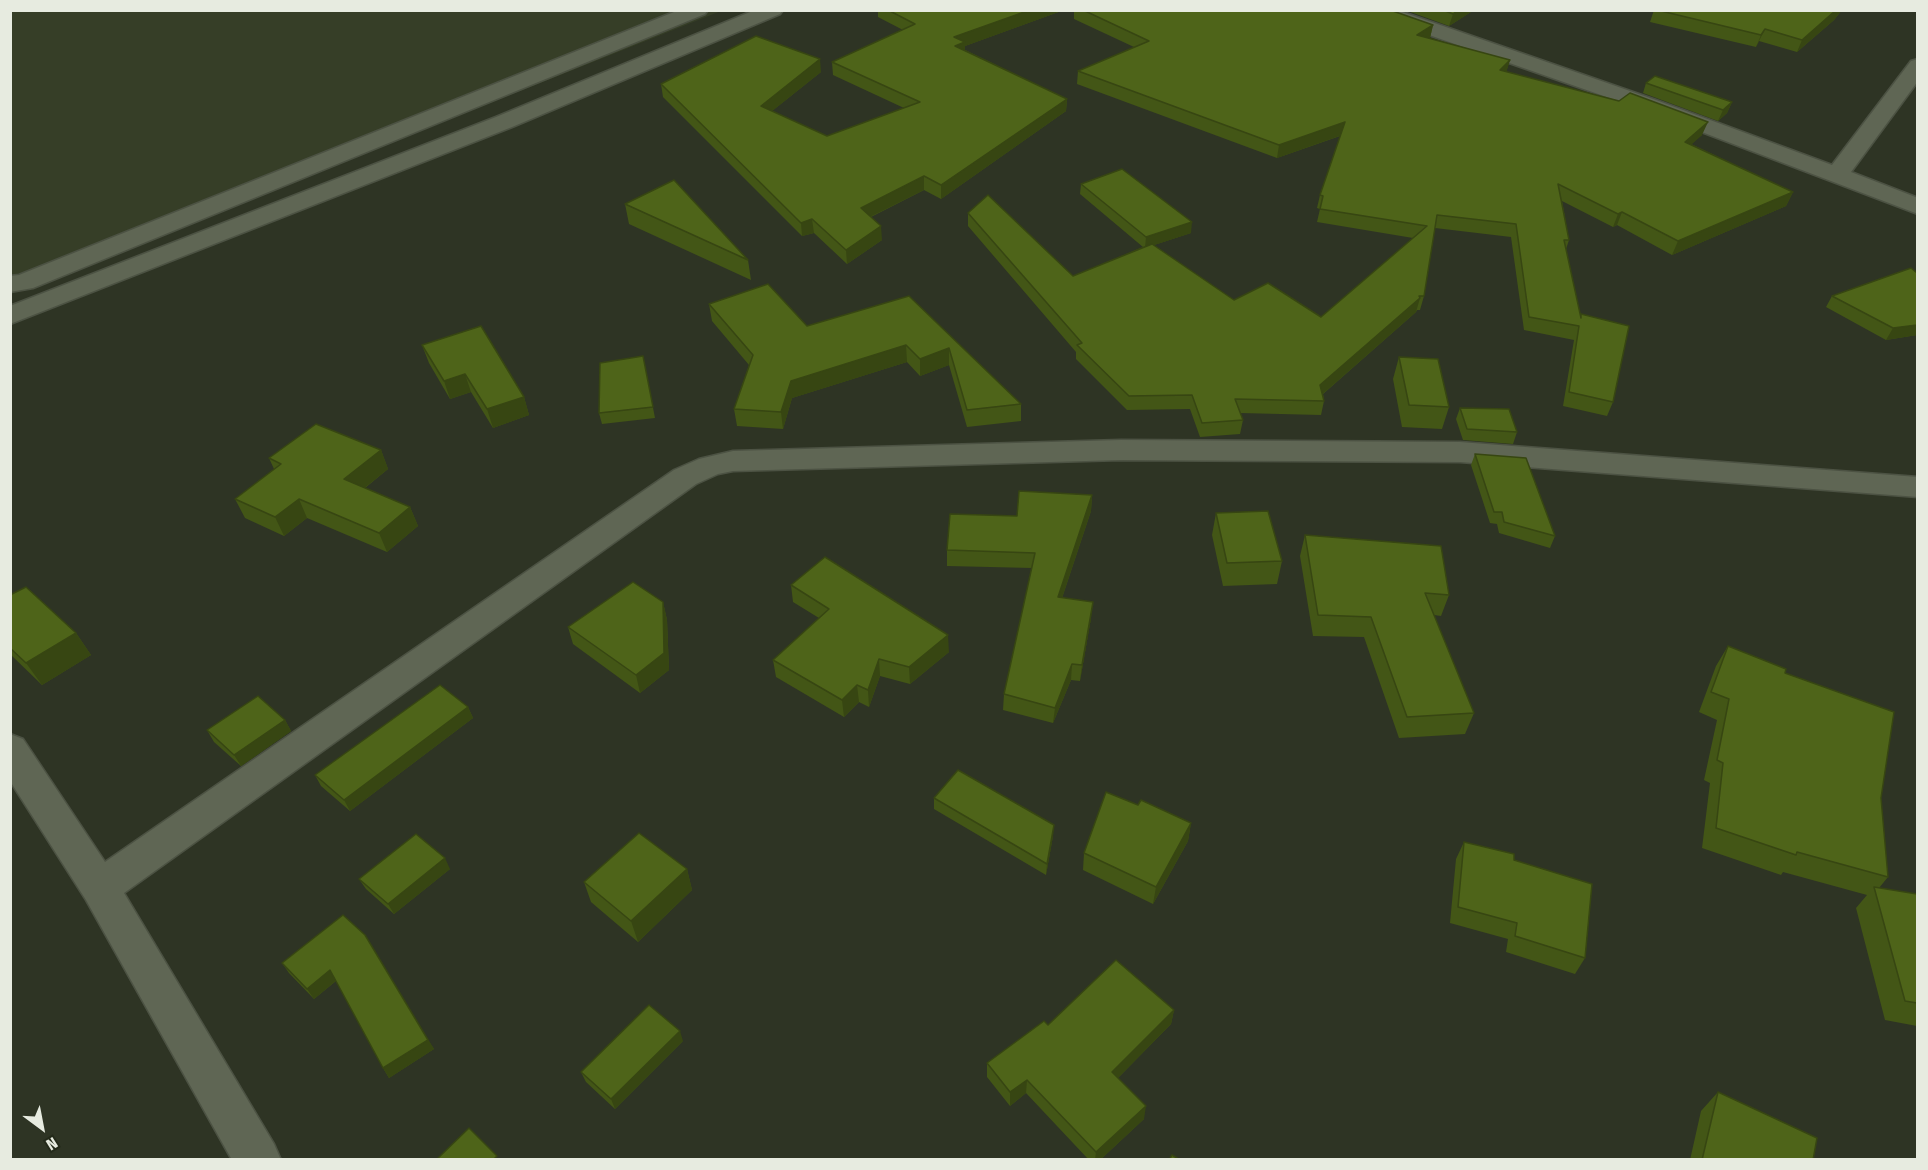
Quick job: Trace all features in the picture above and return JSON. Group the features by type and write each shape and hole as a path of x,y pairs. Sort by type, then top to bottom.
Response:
{"street":[{"path":"10,284 24,282 698,10"},
{"path":"10,316 504,122 772,10"},
{"path":"1376,10 1512,56 1837,174 1917,207"},
{"path":"1837,174 1878,122 1917,65"},
{"path":"100,888 685,477 710,466 733,460 1121,450 1460,452 1917,487"},
{"path":"10,748 100,888 258,1160"}],"shaded area":[{"path":"11,11 721,11 11,294"}],"building":[{"path":"888,10 1030,10 954,37 965,42 955,46 1067,99 941,185 924,176 861,208 881,226 846,250 812,219 801,223 661,84 756,36 820,59 761,106 827,136 920,102 832,62 915,24"},
{"path":"1083,10 1390,10 1433,25 1417,35 1510,60 1500,70 1619,101 1630,93 1708,122 1685,142 1793,192 1678,241 1622,212 1618,214 1558,184 1569,240 1564,240 1581,318 1581,314 1629,326 1613,402 1569,392 1579,326 1529,317 1516,224 1437,215 1424,296 1419,296 1420,298 1320,385 1324,401 1235,399 1243,420 1202,423 1192,395 1129,396 1077,345 1082,343 968,213 988,195 1073,276 1152,244 1234,300 1268,283 1321,317 1427,226 1320,209 1323,196 1320,195 1345,122 1279,145 1078,71 1149,41"},
{"path":"1443,10 1458,10 1453,14"},
{"path":"1657,10 1836,10 1802,40 1765,29 1761,35"},
{"path":"1655,76 1732,102 1723,110 1646,83"},
{"path":"1122,169 1192,222 1146,237 1081,184"},
{"path":"674,180 748,260 625,204"},
{"path":"1911,268 1917,273 1917,325 1893,328 1832,296"},
{"path":"768,284 807,326 909,296 1021,404 967,410 949,348 920,359 906,345 791,381 781,412 734,409 753,355 709,304"},
{"path":"481,326 524,397 487,409 465,374 444,381 422,345"},
{"path":"643,356 653,407 599,413 600,363"},
{"path":"1399,357 1438,359 1449,407 1409,405"},
{"path":"1460,408 1509,409 1517,432 1467,429"},
{"path":"316,424 381,450 344,479 410,507 379,533 299,499 275,517 235,499 281,464 269,458"},
{"path":"1475,454 1526,458 1555,536 1504,522 1502,512 1494,512"},
{"path":"1019,491 1092,495 1058,597 1093,602 1082,665 1072,664 1055,708 1004,694 1035,553 947,550 950,514 1017,516"},
{"path":"1268,511 1282,561 1227,563 1216,513"},
{"path":"1305,535 1441,546 1449,595 1425,593 1474,713 1407,717 1371,617 1318,615"},
{"path":"825,557 948,635 909,667 879,659 868,690 857,685 842,700 773,660 829,609 791,585"},
{"path":"633,582 663,602 664,653 636,675 568,627"},
{"path":"26,587 76,633 26,663 10,648 10,595"},
{"path":"1728,646 1786,669 1785,673 1894,712 1881,798 1888,877 1797,852 1796,855 1716,828 1723,763 1717,760 1729,699 1711,692"},
{"path":"440,685 468,707 344,800 315,775"},
{"path":"258,696 285,720 234,755 207,730"},
{"path":"958,770 1054,825 1047,864 934,798"},
{"path":"1106,792 1138,805 1141,800 1191,823 1156,887 1084,853"},
{"path":"639,833 687,869 631,921 584,882"},
{"path":"416,834 445,858 388,904 359,879"},
{"path":"1464,842 1514,854 1514,860 1592,884 1585,958 1515,936 1517,923 1458,907"},
{"path":"1874,887 1917,894 1917,1003 1905,1001"},
{"path":"343,915 365,935 428,1040 383,1068 330,970 307,989 282,963"},
{"path":"1116,960 1174,1010 1112,1072 1146,1106 1096,1152 1027,1080 1010,1092 987,1063 1044,1021 1048,1025"},
{"path":"649,1005 680,1031 611,1099 581,1072"},
{"path":"1718,1092 1817,1138 1813,1160 1702,1160"},
{"path":"469,1128 497,1156 493,1160 436,1160"},
{"path":"1172,1155 1180,1160 1169,1160"}]}
